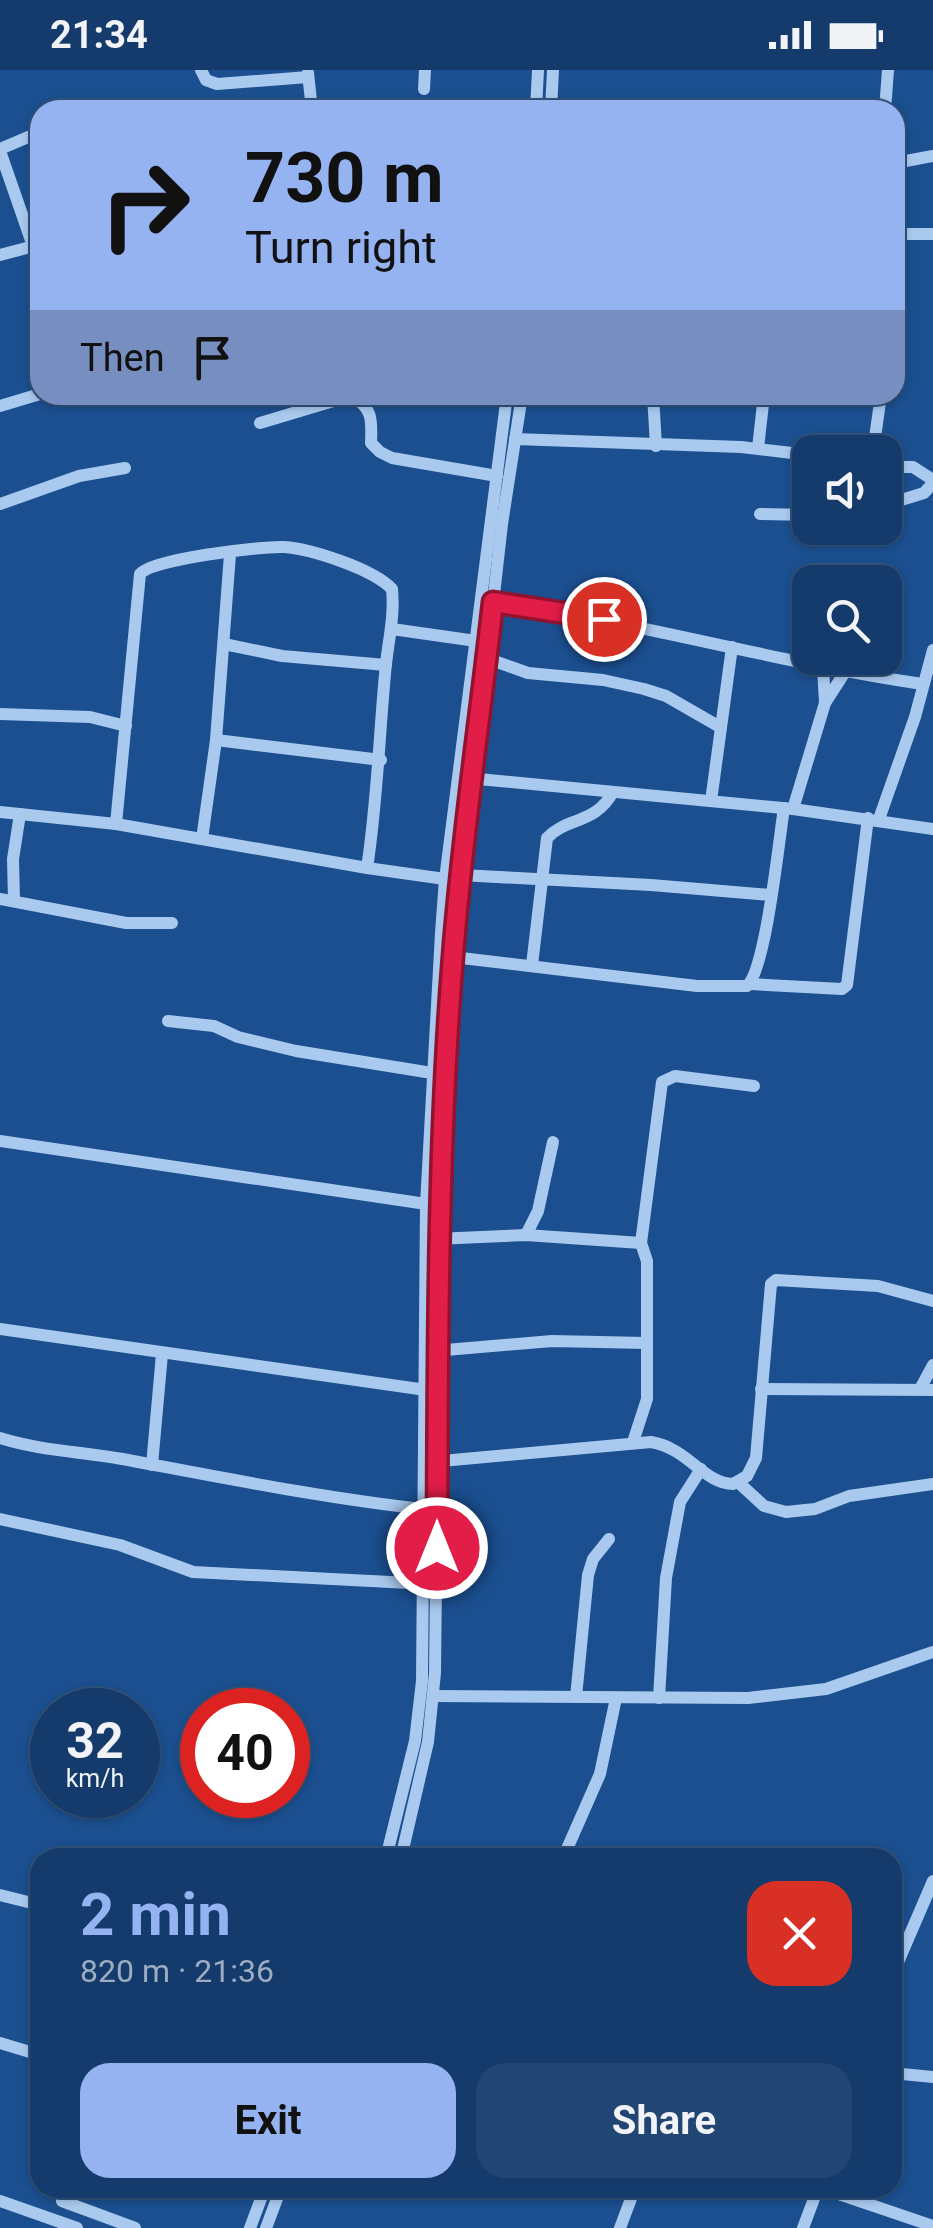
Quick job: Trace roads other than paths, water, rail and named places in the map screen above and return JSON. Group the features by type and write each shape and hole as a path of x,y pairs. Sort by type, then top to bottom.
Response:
{"street":[{"path":"201,70 206,80 218,84 308,74 312,100"},
{"path":"424,89 425,70"},
{"path":"536,100 538,70"},
{"path":"551,100 553,70"},
{"path":"886,100 888,70"},
{"path":"30,136 0,150 30,229"},
{"path":"905,162 933,156"},
{"path":"905,234 933,234"},
{"path":"0,255 30,247"},
{"path":"0,406 30,397"},
{"path":"260,423 320,405"},
{"path":"364,405 372,419 371,442 386,456 496,476"},
{"path":"466,778 476,641 505,405"},
{"path":"403,1848 425,1757 433,1696 432,1073 466,778 520,405"},
{"path":"654,405 656,446"},
{"path":"758,448 763,405"},
{"path":"875,435 880,405"},
{"path":"515,439 792,453"},
{"path":"902,467 913,467 933,482 924,493 902,500"},
{"path":"0,504 80,476 125,468"},
{"path":"760,514 792,514"},
{"path":"116,824 140,574 154,564 271,548 295,549 370,574 392,589 381,760 367,868"},
{"path":"202,839 216,740 230,554"},
{"path":"493,602 604,619 792,661"},
{"path":"392,629 476,641"},
{"path":"224,644 282,656 386,665"},
{"path":"711,801 732,648"},
{"path":"452,956 697,986 750,984 842,989 847,985 873,818 915,716 933,650"},
{"path":"486,658 528,673 604,680 644,689 666,696 720,727"},
{"path":"823,675 825,703"},
{"path":"750,984 788,808 825,703 843,675"},
{"path":"864,675 922,684"},
{"path":"0,714 90,718 126,726"},
{"path":"216,740 381,760"},
{"path":"466,778 788,808 933,828"},
{"path":"532,965 547,838 552,832 586,820 613,792"},
{"path":"0,812 116,824 367,868 454,878 543,879 771,895"},
{"path":"20,814 7,900 126,923 172,923"},
{"path":"433,1205 452,956 454,878"},
{"path":"168,1021 214,1026 238,1037 296,1051 432,1073"},
{"path":"633,1442 647,1399 647,1261 640,1243 662,1082 674,1076 754,1086"},
{"path":"0,1141 433,1205"},
{"path":"526,1235 538,1211 553,1142"},
{"path":"434,1239 526,1235 640,1243"},
{"path":"431,1462 633,1442 658,1443 681,1451 724,1484 738,1482 747,1476 756,1458 768,1293 773,1282 878,1286 933,1300"},
{"path":"0,1329 431,1391"},
{"path":"433,1351 552,1341 646,1343"},
{"path":"152,1465 162,1354"},
{"path":"761,1389 926,1390 933,1366"},
{"path":"0,1438 23,1445 70,1449 317,1494 431,1510"},
{"path":"659,1698 666,1578 680,1502 701,1469"},
{"path":"738,1482 764,1506 786,1512 815,1509 849,1496 933,1484"},
{"path":"0,1519 120,1544 192,1572 430,1584"},
{"path":"576,1697 588,1576 609,1538"},
{"path":"389,1848 416,1741 430,1584"},
{"path":"433,1696 748,1698 826,1689 932,1657"},
{"path":"567,1848 600,1774 616,1698"},
{"path":"902,1953 933,1881"},
{"path":"0,1895 30,1902"},
{"path":"0,2043 30,2052"},
{"path":"902,2074 933,2077"},
{"path":"250,2228 261,2198"},
{"path":"266,2228 276,2198"},
{"path":"620,2228 632,2198"},
{"path":"803,2228 816,2198"},
{"path":"850,2198 933,2226"},
{"path":"0,2201 76,2228"},
{"path":"62,2201 135,2228"}]}
